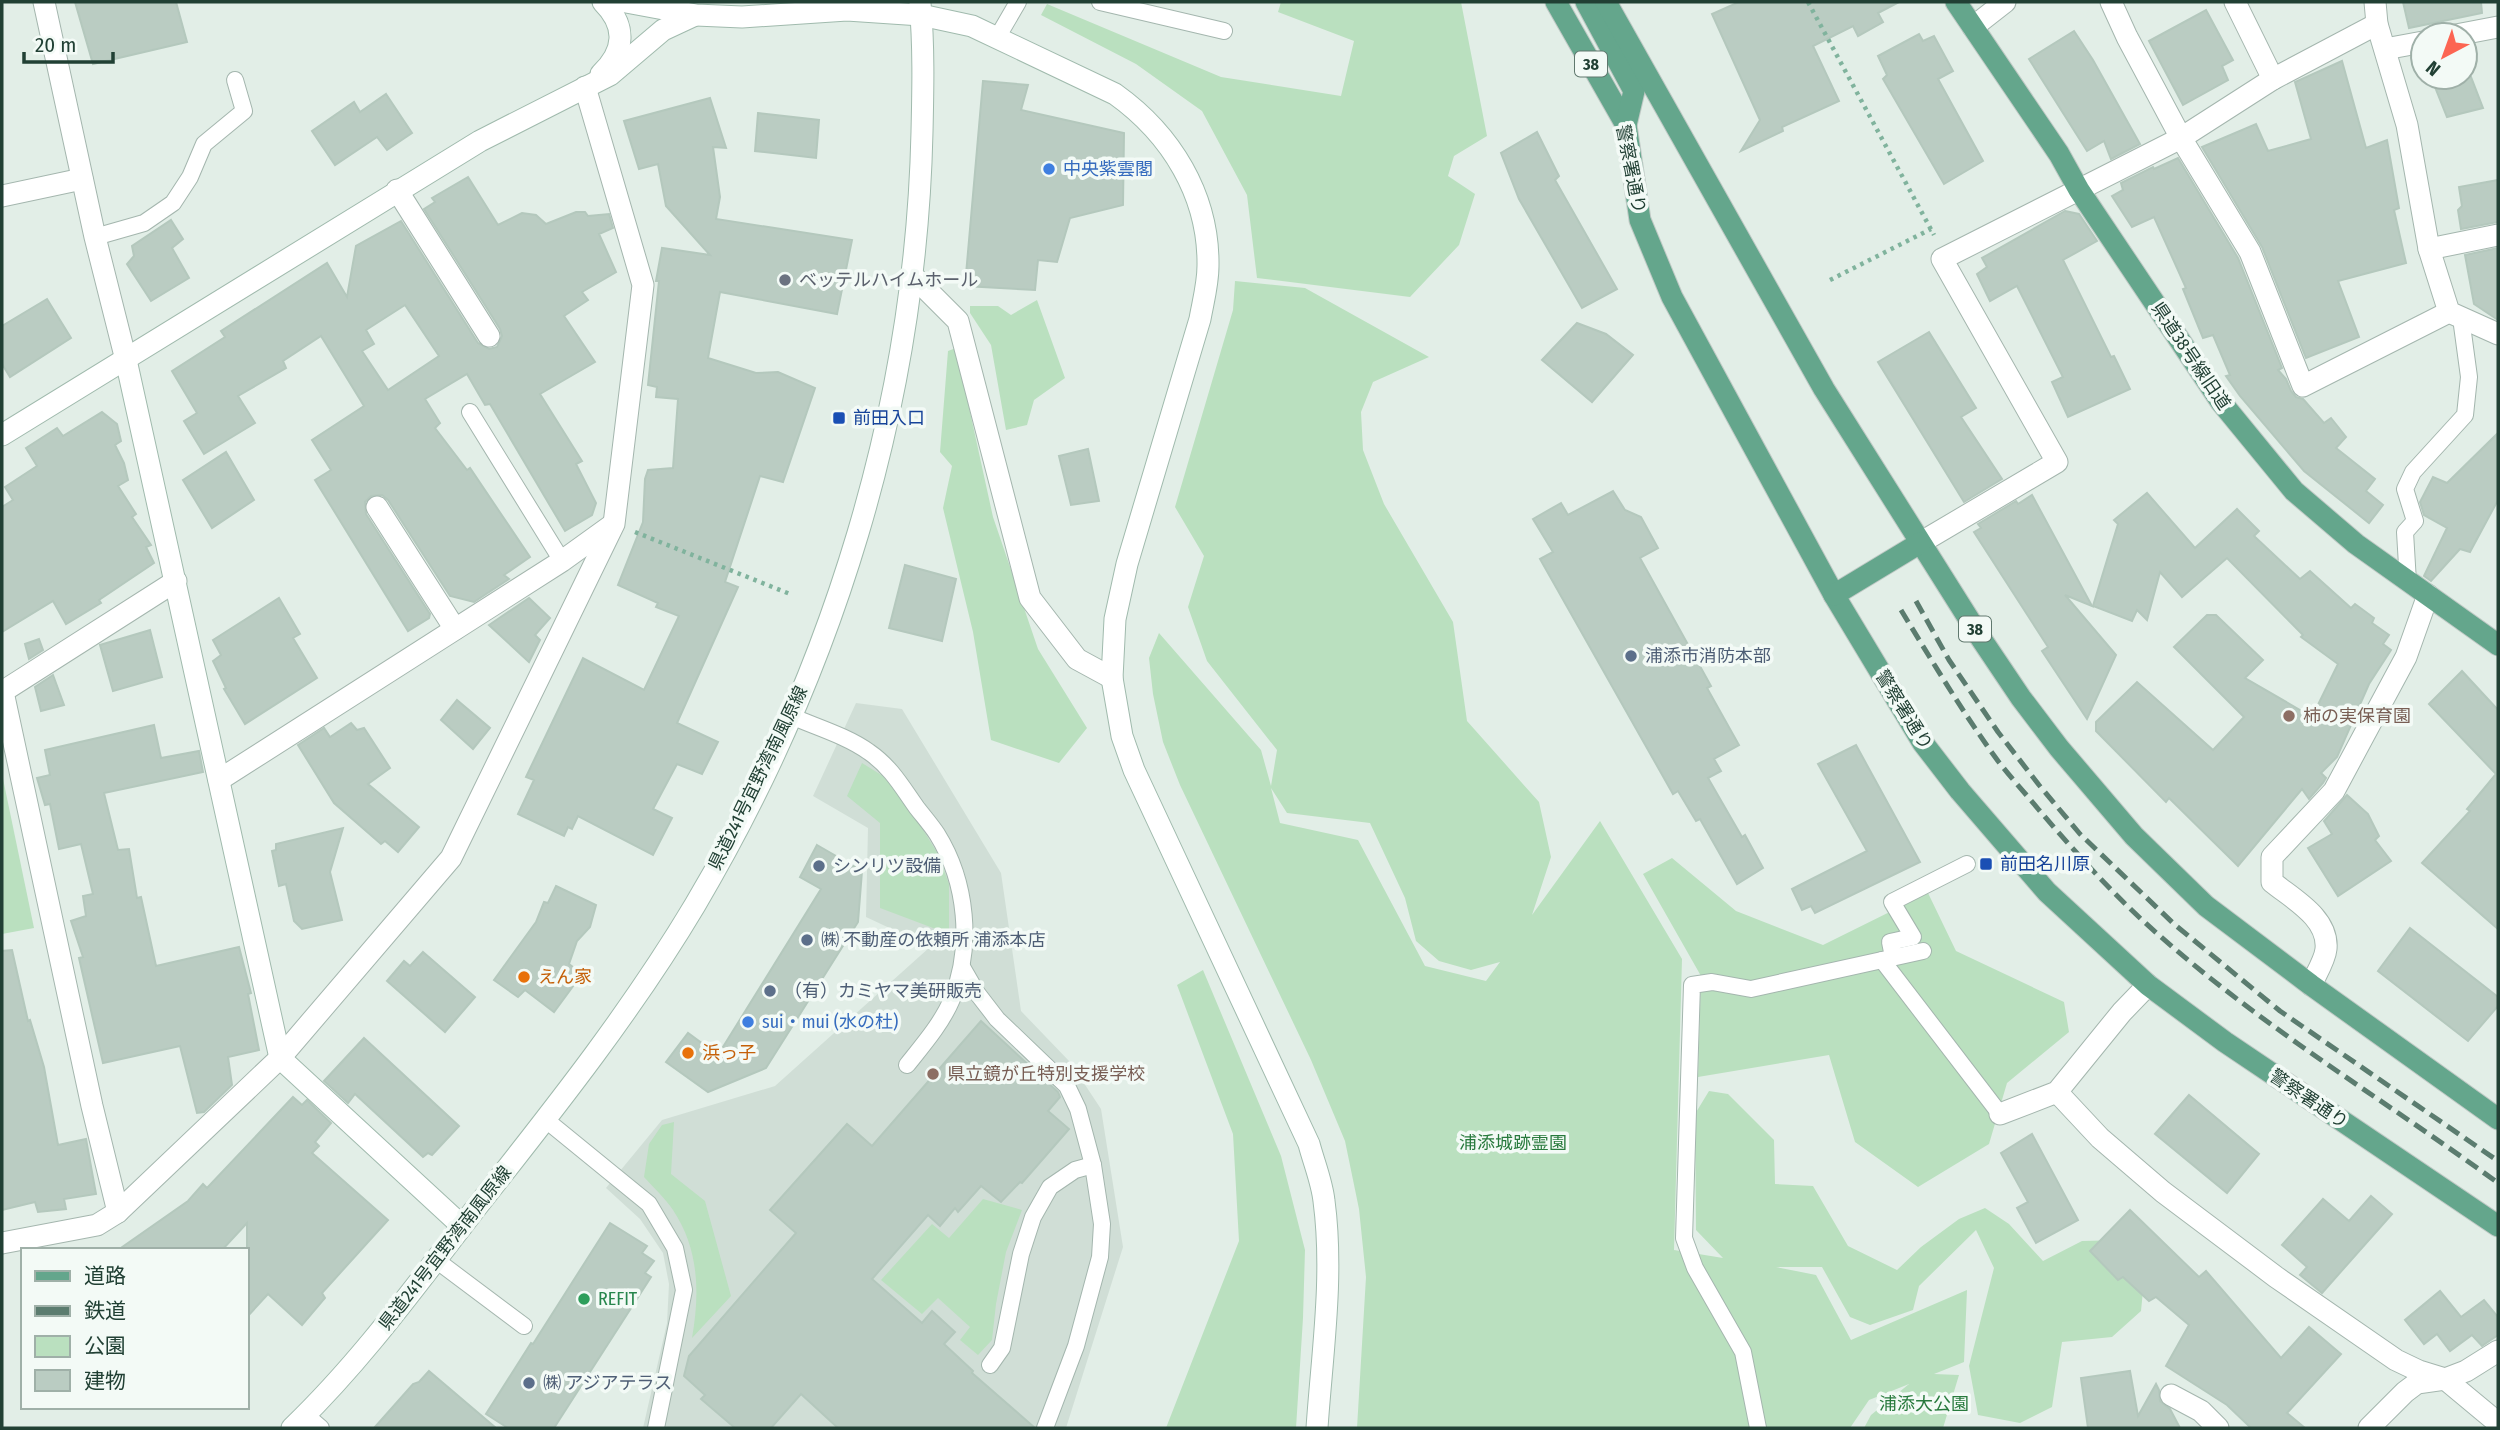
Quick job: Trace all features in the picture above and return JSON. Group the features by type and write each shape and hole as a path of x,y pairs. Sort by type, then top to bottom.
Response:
{"main road":[{"name":"警察署通り","path":"1556,2 1626,125 1640,220 1672,297 1833,595 1923,743 1960,791 2047,892 2148,985 2225,1042 2498,1227"},
{"path":"1586,2 1634,91 1626,125"},
{"name":"38","path":"1606,2 1824,389 2021,698 2059,748 2134,836 2206,906 2498,1119"},
{"name":"県道38号線旧道","path":"1956,2 2221,402 2294,491 2356,544 2498,645"},
{"path":"1833,595 1920,543"}],"street":[{"path":"44,2 94,237 126,360 176,581 280,1058 463,1226"},
{"path":"585,87 612,62 621,33 619,21 603,2"},
{"path":"626,2 696,15 742,17 921,8 972,26 1115,94 1136,108 1160,133 1193,186 1202,216 1208,267 1200,319 1121,590 1115,619 1112,678 1122,736 1134,770 1309,1144 1317,1172 1324,1198 1328,1258 1317,1428"},
{"path":"1973,27 2005,2"},
{"path":"2111,2 2181,138 2250,252 2303,386 2455,315"},
{"path":"2235,2 2273,79"},
{"path":"2375,2 2377,24 2407,125 2429,249 2455,315 2498,334"},
{"name":"県道241号宜野湾南風原線","path":"306,1424 546,1120 619,1020 682,925 742,819 791,716 833,610 869,494 895,383 912,275 922,164 924,92 921,8"},
{"path":"2,435 397,190 480,141 623,65 663,30 696,15"},
{"path":"1920,543 2057,462 1942,259 2181,138 2273,79 2377,24"},
{"path":"2479,31 2498,27"},
{"path":"2385,49 2409,45"},
{"path":"2,1243 97,1225 118,1212 280,1058 451,859 614,524 643,285 585,87"},
{"path":"2,196 82,179"},
{"path":"397,190 489,336"},
{"path":"2429,249 2498,235"},
{"path":"912,275 958,321 1031,598 1077,659 1112,678"},
{"path":"377,507 455,629"},
{"path":"219,780 562,561 614,524"},
{"path":"118,1212 92,1106 2,692 176,581"},
{"path":"2311,985 2326,952 2325,932 2311,913 2272,882 2272,857 2333,791 2406,657 2428,595"},
{"path":"2000,1114 2057,1092 2122,1012 2148,985"},
{"path":"2057,1092 2100,1138 2163,1192 2276,1277 2396,1360 2445,1379 2498,1423"},
{"path":"2368,1428 2417,1383 2445,1379 2466,1371 2498,1351"},
{"path":"2171,1395 2201,1411 2218,1428"}],"lane":[{"path":"997,38 1018,2"},
{"path":"1100,2 1224,31"},
{"path":"94,237 145,223 173,202 190,177 204,144 244,111 235,80"},
{"path":"2409,582 2405,532 2415,521 2405,489 2413,472 2465,415 2469,377 2455,315"},
{"path":"470,412 562,561"},
{"path":"791,716 866,750 891,770 937,835 951,862 961,892 965,923 962,967 951,1000 931,1035 907,1066"},
{"path":"1967,863 1892,902 1913,937 1890,942 1888,958 2000,1114"},
{"path":"1758,1428 1743,1352 1695,1268 1684,1238 1692,985 1712,982 1751,989 1923,951"},
{"path":"962,967 997,1019 1067,1086 1078,1109 1093,1165 1102,1224 1100,1257 1076,1346 1045,1428"},
{"path":"546,1120 649,1204 675,1248 684,1290 656,1428"},
{"path":"990,1365 1002,1348 1021,1254 1033,1217 1050,1187 1075,1170 1093,1165"},
{"path":"436,1260 524,1326"}],"path":[{"path":"1808,2 1948,256"},
{"path":"1830,279 1931,229"},
{"path":"614,524 790,594"}],"shaded area":[{"name":"県立鏡が丘特別支援学校","path":"856,703 902,709 1001,873 1021,1011 1070,1062 1101,1109 1123,1247 1066,1428 643,1428 667,1323 669,1284 663,1253 640,1219 606,1188 662,1120 775,1086 930,947 866,917 868,828 813,796"}],"green space":[{"path":"1281,2 1461,2 1487,136 1454,156 1448,176 1475,194 1459,245 1410,297 1257,278 1247,195 1202,111 1136,64 1041,15 1047,4 1221,77 1341,96 1354,41 1278,12"},
{"path":"1235,281 1305,288 1429,357 1373,382 1361,412 1363,450 1384,504 1453,622 1467,721 1539,802 1551,857 1532,915 1600,821 1682,959 1674,1250 1723,1258 1696,1230 1695,1114 1709,1091 1728,1094 1774,1140 1775,1184 1813,1186 1848,1246 1897,1270 1921,1247 1959,1219 1985,1208 2009,1224 2043,1261 2082,1241 2123,1240 2145,1270 2141,1311 2112,1337 2062,1342 2052,1407 2020,1423 1978,1415 1969,1366 1994,1268 1976,1230 1919,1286 1913,1310 1870,1325 1850,1317 1822,1267 1776,1267 1816,1275 1851,1340 1967,1290 1964,1362 1934,1374 1959,1375 1943,1428 1864,1428 1871,1415 1909,1384 1869,1400 1850,1428 1357,1428 1366,1277 1359,1209 1345,1141 1311,1060 1180,785 1163,742 1149,658 1159,633 1261,750 1271,786 1277,750 1207,661 1188,607 1204,556 1175,507 1233,310","holes":["1271,788 1287,813 1370,823 1405,898 1416,941 1439,961 1471,970 1500,962 1486,981 1425,966 1358,840 1280,823"]},
{"path":"1037,300 1065,378 1034,400 1027,425 1006,430 991,345 970,313 970,306 998,306 1011,315"},
{"path":"956,348 993,517 1038,649 1087,728 1059,763 991,740 973,632 943,508 952,466 940,452 948,351"},
{"path":"862,763 883,776 912,812 938,854 949,884 949,934 880,908 880,823 847,796"},
{"path":"2,774 34,928 2,934"},
{"path":"1672,858 1736,911 1823,945 1928,893 1956,951 2064,1002 2069,1032 2007,1083 1989,1144 1918,1187 1855,1142 1829,1055 1698,1077 1701,976 1643,874"},
{"path":"1203,970 1281,1156 1305,1250 1296,1428 1166,1428 1239,1241 1233,1134 1177,985"},
{"path":"674,1122 671,1174 705,1201 731,1296 692,1338 696,1305 693,1256 682,1225 673,1210 644,1177 649,1144 662,1125"},
{"path":"983,1199 1022,1210 1006,1252 992,1340 978,1355 960,1340 970,1327 938,1298 922,1314 881,1280 932,1224 949,1238"}],"building":[{"path":"75,2 176,2 187,42 93,64"},
{"path":"1739,2 1899,2 1878,13 1883,22 1858,36 1853,26 1813,46 1839,101 1782,127 1783,131 1741,151 1760,120 1712,14"},
{"path":"2403,2 2481,2 2482,13 2443,21 2409,21 2409,28"},
{"path":"2206,10 2233,60 2222,66 2228,80 2183,105 2149,41"},
{"path":"2074,31 2140,144 2111,159 2104,141 2087,151 2029,59"},
{"path":"1919,34 1923,41 1934,36 1953,71 1938,79 1983,161 1944,184 1883,79 1887,75 1878,56"},
{"path":"2342,61 2366,148 2387,140 2399,208 2394,210 2406,263 2338,281 2359,337 2306,358 2262,247 2202,147 2256,124 2268,151 2311,139 2295,82"},
{"name":"中央紫雲閣","path":"983,81 1028,85 1021,110 1124,133 1123,205 1070,218 1057,262 1038,260 1035,290 965,286"},
{"path":"2437,91 2476,91 2483,108 2447,117"},
{"path":"386,94 412,133 387,150 377,137 335,165 312,131 354,102 360,112"},
{"path":"710,98 726,148 713,147 720,197 716,219 852,240 837,314 720,292 708,358 756,373 778,372 815,388 783,482 760,476 725,582 738,587 677,723 718,742 702,774 677,764 653,809 672,818 653,855 578,816 572,829 568,827 564,836 518,814 534,780 526,777 583,658 644,690 679,616 656,607 658,603 618,585 643,522 645,479 648,470 673,468 678,399 656,397 657,387 648,385 659,281 656,281 662,248 710,255 666,206 658,164 639,169 624,121"},
{"path":"758,113 819,120 816,158 755,151"},
{"path":"1537,132 1559,176 1555,180 1617,289 1582,308 1519,199 1501,153"},
{"path":"2178,158 2238,258 2282,368 2278,370 2296,397 2303,399 2324,423 2331,418 2346,437 2336,448 2375,479 2366,491 2383,505 2369,523 2304,471 2240,396 2226,376 2230,375 2213,335 2203,338 2183,289 2186,288 2154,217 2132,227 2112,196 2123,190 2121,183"},
{"path":"468,177 498,225 522,213 536,215 546,224 576,212 585,212 588,216 609,214 613,228 599,234 616,272 582,292 588,300 564,316 595,362 540,394 582,461 576,464 596,503 592,515 565,531 490,404 485,405 467,374 425,399 440,423 435,428 467,470 470,468 530,557 504,575 509,579 474,602 450,596 388,500 382,495 371,496 365,502 366,514 430,614 429,618 408,631 315,480 331,470 312,440 364,406 321,336 283,361 286,368 238,396 255,423 204,454 184,421 197,413 172,371 225,337 221,331 327,263 347,297 356,246 401,221 478,343 489,349 497,347 502,336 500,329 424,209 435,202 432,198","holes":["405,305 439,356 388,390 362,351 374,344 366,330"]},
{"path":"2498,180 2498,222 2461,229 2459,187"},
{"path":"2065,211 2079,214 2097,241 2063,260 2111,357 2114,356 2130,389 2068,417 2052,382 2063,377 2017,286 1990,301 1977,274 1987,267 1982,258"},
{"path":"171,220 183,239 172,248 189,278 151,301 127,264 134,256 132,246"},
{"path":"2498,248 2498,320 2474,304 2465,255"},
{"path":"47,299 71,338 10,377 2,364 2,326"},
{"path":"1577,323 1606,334 1633,355 1592,402 1542,360"},
{"path":"1929,332 1976,408 1961,417 2002,479 1964,502 1878,362"},
{"path":"102,412 117,424 121,441 115,445 124,463 128,480 118,486 136,514 132,517 151,545 146,547 154,563 99,600 101,603 66,624 53,601 2,632 2,507 13,500 5,487 37,466 26,448 57,428 63,436"},
{"path":"2498,433 2498,500 2470,552 2460,549 2431,581 2424,576 2447,528 2424,515 2420,502 2433,477 2447,483"},
{"path":"1088,449 1099,501 1071,505 1059,456"},
{"path":"226,452 254,500 212,528 183,480"},
{"name":"浦添市消防本部","path":"1613,491 1625,510 1641,517 1658,548 1640,558 1711,686 1707,688 1739,745 1714,759 1721,771 1708,778 1763,868 1737,884 1700,819 1696,821 1678,791 1673,794 1540,559 1553,552 1533,519 1561,503 1568,515"},
{"path":"2147,493 2195,548 2237,509 2259,531 2254,536 2300,579 2310,571 2351,608 2355,604 2374,618 2372,623 2389,635 2383,644 2391,650 2369,684 2337,757 2321,773 2326,778 2323,783 2309,799 2302,789 2238,866 2169,798 2166,802 2096,731 2096,722 2137,682 2213,750 2244,717 2174,647 2207,615 2216,615 2263,660 2245,678 2312,717 2338,664 2301,637 2303,635 2227,558 2182,597 2160,572 2147,620 2137,610 2132,621 2093,606 2118,524 2114,520"},
{"path":"2032,495 2092,606 2065,595 2116,655 2087,719 2042,651 2048,647 1974,532 1981,528 1978,524 2016,501 2018,504"},
{"path":"905,565 956,579 942,641 889,628"},
{"path":"279,598 300,634 293,638 317,678 245,724 224,689 226,688 213,661 221,655 213,640"},
{"path":"529,598 550,618 535,635 540,640 529,662 489,625"},
{"path":"150,630 162,677 113,691 100,645"},
{"path":"39,639 43,650 29,659 25,644"},
{"path":"2462,671 2498,710 2498,929 2422,863 2470,811 2467,809 2496,774 2429,704"},
{"path":"53,675 64,705 41,711 35,687"},
{"path":"457,700 490,728 473,749 441,720"},
{"path":"351,723 357,730 364,728 390,768 368,784 419,827 398,852 385,841 381,844 334,803 298,745 324,728 330,737"},
{"path":"154,725 161,758 199,751 203,772 104,793 118,850 129,849 137,898 141,897 156,966 239,947 251,993 248,994 259,1050 228,1057 232,1085 204,1112 197,1113 180,1046 103,1063 79,958 83,957 71,921 86,916 83,896 93,894 81,844 59,849 50,804 45,805 37,778 50,775 45,750"},
{"path":"1856,745 1920,862 1815,913 1811,906 1802,910 1792,889 1867,851 1818,764"},
{"path":"2347,795 2368,814 2379,836 2375,840 2391,861 2338,896 2308,848 2332,834 2324,821"},
{"path":"343,828 330,872 342,920 302,929 294,921 286,884 279,886 272,851 276,850 276,844"},
{"path":"817,845 862,871 858,922 766,1068 708,1092 666,1062 688,1033 718,1055 821,889 800,877"},
{"path":"556,886 596,905 590,927 577,941 569,964 582,974 554,1012 525,990 518,997 494,980 536,922 544,902 548,903"},
{"path":"2410,928 2498,997 2498,1006 2468,1041 2378,971"},
{"path":"12,950 28,1021 30,1020 44,1067 58,1145 86,1139 96,1194 64,1199 66,1209 38,1212 35,1202 2,1210 2,951"},
{"path":"423,952 475,997 445,1032 387,981 404,961 410,966"},
{"path":"981,1021 1058,1092 1060,1097 1048,1111 1069,1129 1022,1183 1001,1202 981,1186 958,1212 955,1208 940,1226 928,1215 872,1279 922,1323 932,1311 955,1332 944,1344 973,1371 972,1373 1035,1428 838,1428 801,1394 771,1428 735,1428 701,1399 705,1395 684,1376 689,1356 796,1233 770,1210 847,1124 872,1146"},
{"path":"364,1038 459,1126 432,1155 428,1153 423,1157 355,1094 348,1103 324,1081"},
{"path":"2189,1095 2259,1154 2227,1193 2155,1134"},
{"path":"293,1097 302,1105 307,1100 331,1123 315,1142 319,1146 312,1153 388,1220 322,1293 325,1298 302,1325 268,1294 248,1316 247,1223 224,1248 121,1248 188,1201 203,1184 207,1188"},
{"path":"2032,1134 2078,1220 2036,1243 2017,1208 2028,1202 2001,1153"},
{"path":"2371,1196 2392,1214 2322,1293 2300,1275 2307,1267 2282,1245 2323,1199 2349,1221"},
{"path":"2130,1210 2199,1277 2206,1271 2281,1358 2309,1327 2341,1354 2287,1413 2305,1428 2251,1428 2227,1405 2166,1366 2189,1325 2156,1297 2149,1301 2123,1277 2118,1280 2090,1251"},
{"path":"610,1223 647,1246 642,1253 654,1261 645,1273 651,1277 554,1428 508,1428 486,1414"},
{"path":"2440,1291 2461,1317 2484,1300 2498,1317 2498,1335 2482,1346 2472,1335 2450,1351 2437,1334 2424,1344 2405,1320"},
{"path":"429,1371 496,1428 374,1428 413,1384 419,1382"},
{"path":"2130,1371 2138,1416 2156,1384 2160,1401 2170,1409 2180,1428 2088,1428 2081,1378"}],"railway":[{"path":"1916,601 1949,660 1998,732 2080,834 2174,924 2280,1011 2498,1161"},
{"path":"1901,610 1960,706 1998,761 2068,843 2128,906 2200,970 2241,1002 2498,1183"}],"place":[{"name":"中央紫雲閣","path":"1049,169"},
{"name":"ベッテルハイムホール","path":"785,280"},
{"name":"前田入口","path":"839,418"},
{"name":"浦添市消防本部","path":"1631,656"},
{"name":"柿の実保育園","path":"2289,716"},
{"name":"前田名川原","path":"1986,864"},
{"name":"シンリツ設備","path":"819,866"},
{"name":"㈱ 不動産の依頼所 浦添本店","path":"807,940"},
{"name":"えん家","path":"524,977"},
{"name":"（有）カミヤマ美研販売","path":"770,991"},
{"name":"sui・mui (水の杜)","path":"748,1022"},
{"name":"浜っ子","path":"688,1053"},
{"name":"県立鏡が丘特別支援学校","path":"933,1074"},
{"name":"REFIT","path":"584,1299"},
{"name":"㈱ アジアテラス","path":"529,1383"}],"park label":[{"name":"浦添城跡霊園","path":"1513,1143"},
{"name":"浦添大公園","path":"1924,1404"}]}
